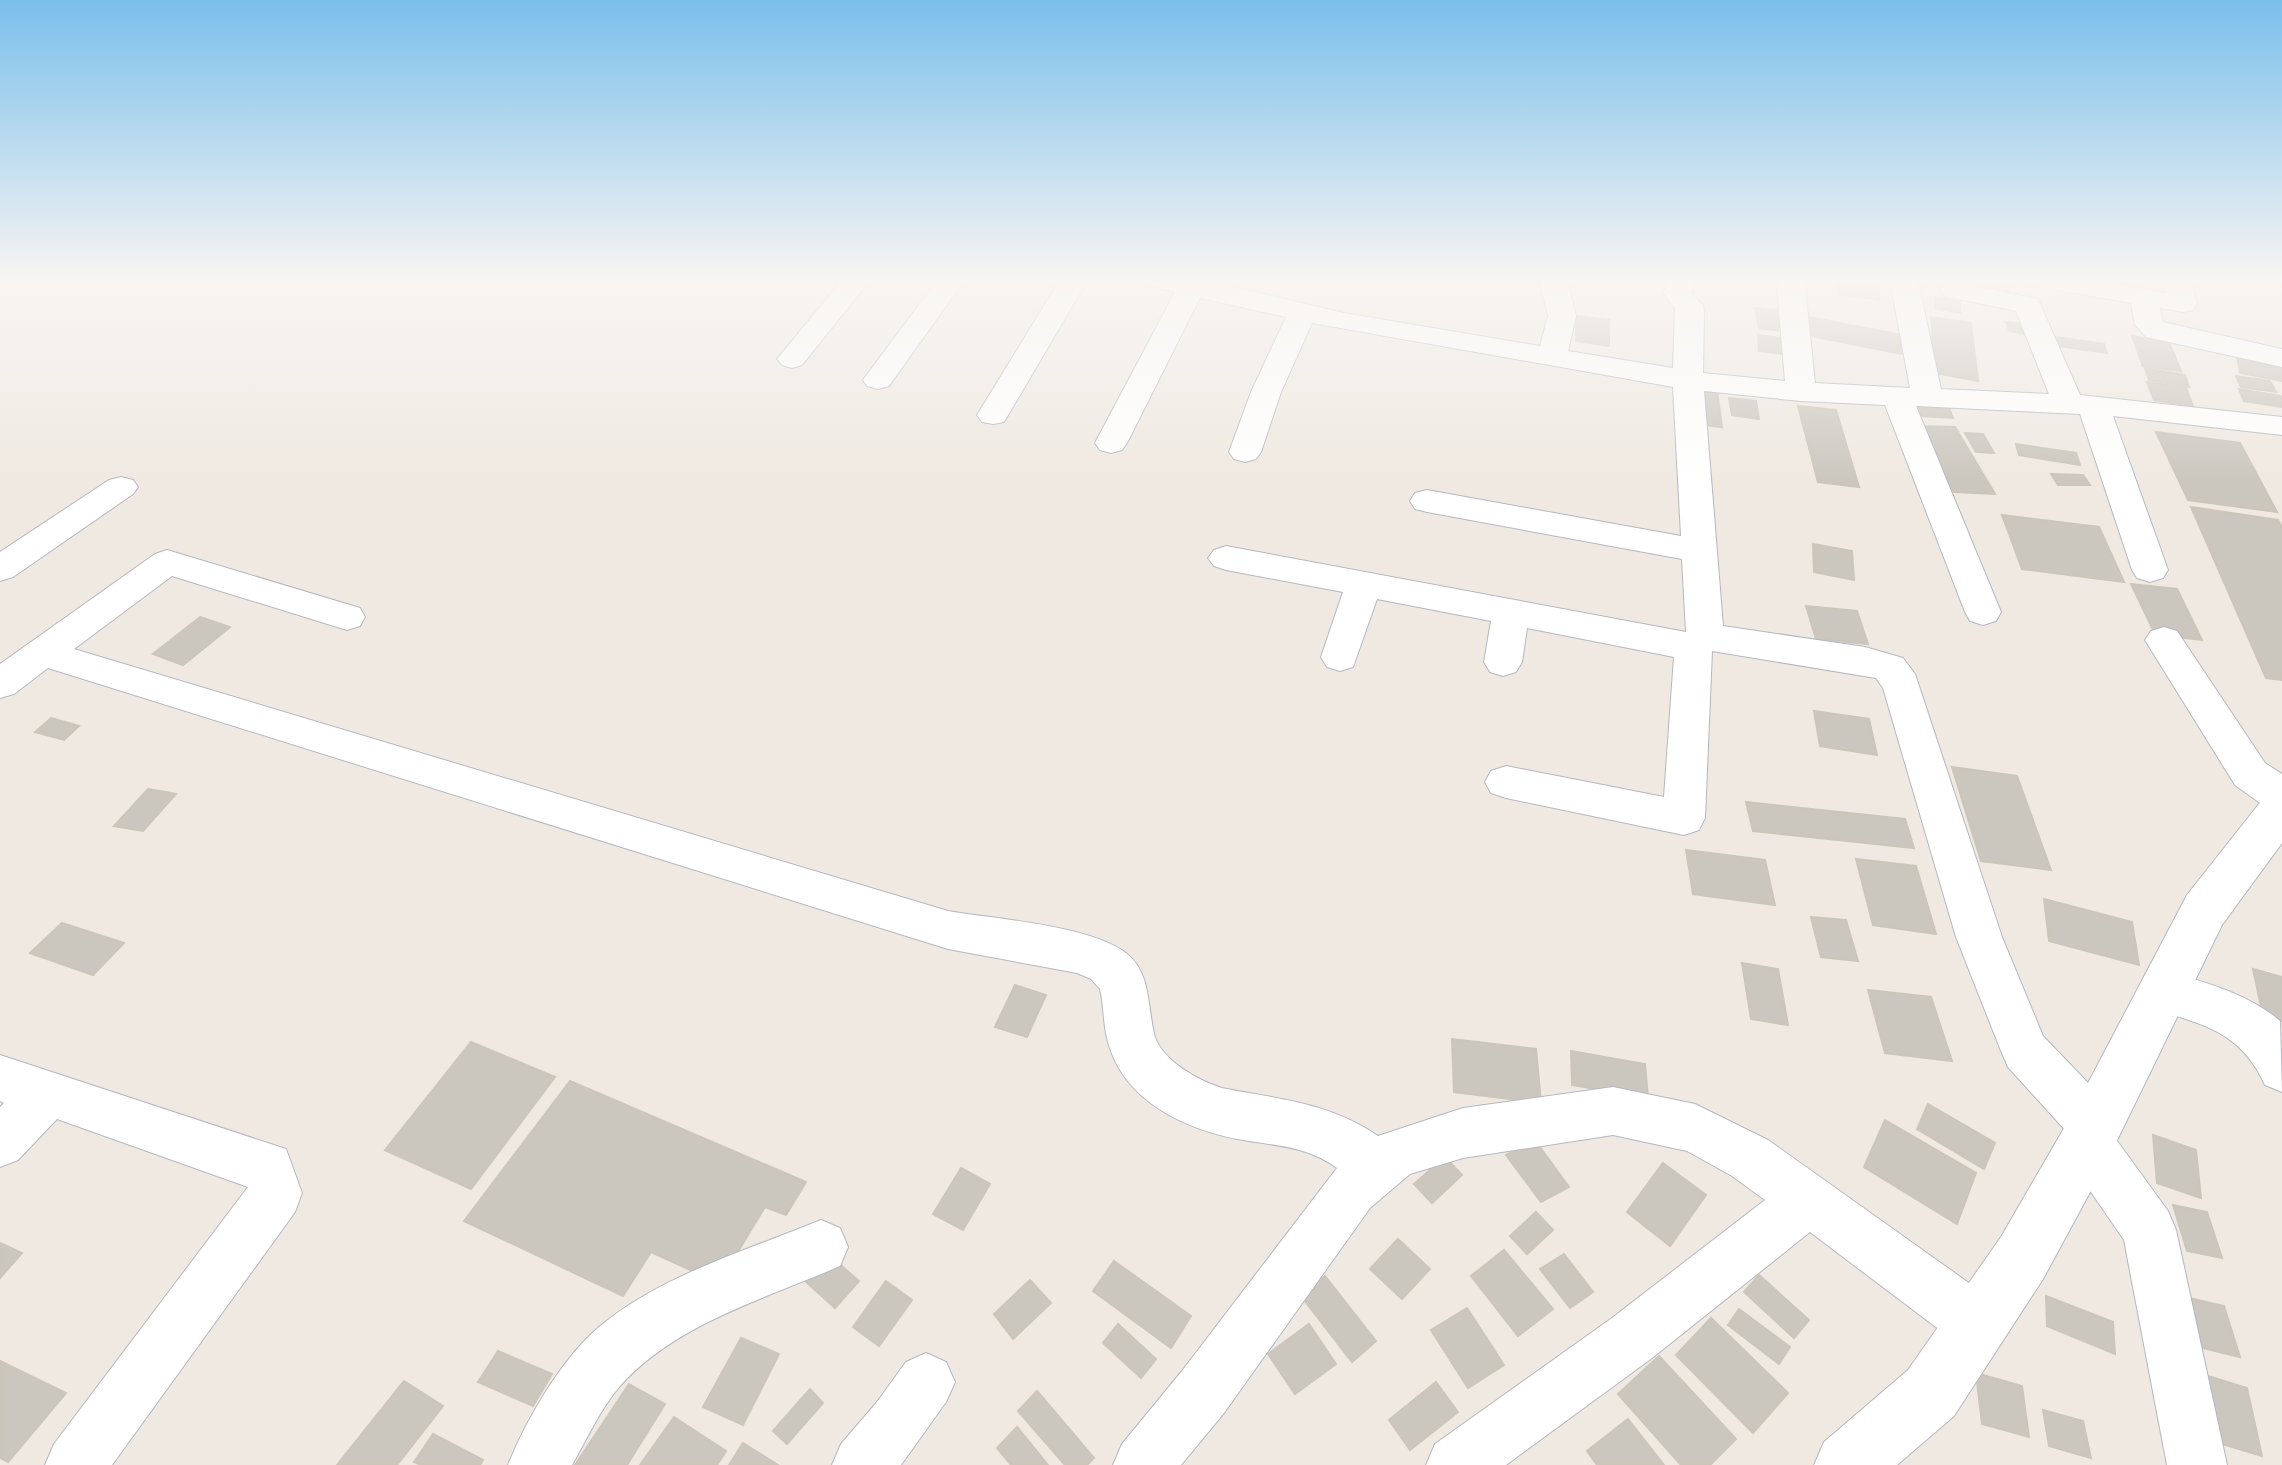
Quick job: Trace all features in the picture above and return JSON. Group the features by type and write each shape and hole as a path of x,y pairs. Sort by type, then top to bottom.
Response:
{"street":[{"path":"792,359 802,346"},
{"path":"878,380 903,346"},
{"path":"993,415 1034,346"},
{"path":"1111,443 1161,346"},
{"path":"1245,452 1266,392 1287,346"},
{"path":"1492,346 1688,380 1801,392 2080,404 2282,426"},
{"path":"1552,357 1555,346"},
{"path":"1506,782 1684,818 1699,642 1699,551 1688,380 1689,346"},
{"path":"1797,346 1801,392"},
{"path":"1909,346 1913,398 1983,612"},
{"path":"2050,346 2080,404 2150,570"},
{"path":"2228,346 2282,358"},
{"path":"0,569 121,487"},
{"path":"1427,501 1699,551"},
{"path":"1226,558 1511,613 1699,642 1865,661 1889,668 1901,684 1979,937 2025,1051 2091,1134 2149,1230 2197,1465"},
{"path":"0,684 167,562 347,617"},
{"path":"1340,657 1363,585"},
{"path":"1503,662 1511,613"},
{"path":"2164,640 2250,774 2282,796"},
{"path":"42,653 948,930 1081,954 1107,965 1122,981 1135,1049 1158,1078 1185,1098 1222,1111 1295,1124 1324,1133 1354,1147 1377,1169"},
{"path":"1847,1465 1931,1393 2022,1258 2091,1134 2204,910 2282,808"},
{"path":"2163,991 2219,1007 2256,1027 2275,1048 2282,1069"},
{"path":"0,1142 25,1086 268,1167 276,1193 75,1465"},
{"path":"1143,1465 1203,1392 1351,1190 1395,1154 1463,1133 1613,1111 1695,1128 1750,1158 1977,1323"},
{"path":"1456,1465 1632,1338 1809,1199"},
{"path":"538,1465 578,1395 602,1363 641,1328 821,1247"},
{"path":"862,1465 898,1423 926,1382"}],"building":[{"path":"1759,346 1781,346 1782,354 1759,351"},
{"path":"1863,346 1902,346 1902,354"},
{"path":"1933,346 1974,346 1978,381 1935,373"},
{"path":"2061,346 2105,346 2107,353"},
{"path":"2136,346 2171,346 2181,371 2143,366"},
{"path":"2236,351 2282,360 2282,381 2240,373"},
{"path":"2145,368 2185,375 2189,387 2149,380"},
{"path":"2236,376 2270,381 2276,392 2241,387"},
{"path":"2147,382 2186,388 2193,406 2154,400"},
{"path":"2239,389 2281,396 2282,407 2244,401"},
{"path":"1700,390 1717,391 1722,427 1705,425"},
{"path":"1729,398 1756,401 1759,419 1732,415"},
{"path":"1918,405 1949,408 1953,418 1922,416"},
{"path":"1798,406 1836,410 1859,487 1818,482"},
{"path":"1916,426 1955,427 1995,494 1954,492"},
{"path":"2156,432 2240,443 2277,512 2188,500"},
{"path":"1965,433 1983,434 1994,453 1976,452"},
{"path":"2016,444 2076,453 2080,465 2019,455"},
{"path":"2051,474 2083,475 2090,485 2058,485"},
{"path":"2191,507 2278,520 2282,527 2282,680 2266,678"},
{"path":"2002,515 2099,527 2124,582 2022,569"},
{"path":"1813,544 1852,551 1854,580 1814,572"},
{"path":"2131,584 2177,589 2202,640 2155,634"},
{"path":"1806,606 1857,611 1868,644 1816,639"},
{"path":"200,617 230,627 183,665 153,654"},
{"path":"1814,711 1869,719 1877,755 1820,746"},
{"path":"51,718 79,726 64,740 35,732"},
{"path":"1952,767 2017,776 2051,870 1981,861"},
{"path":"148,789 176,794 143,831 114,826"},
{"path":"1746,802 1905,819 1914,848 1753,831"},
{"path":"1686,850 1765,860 1775,905 1693,894"},
{"path":"1856,859 1916,866 1936,934 1873,925"},
{"path":"2044,899 2132,922 2139,965 2049,941"},
{"path":"1811,917 1846,920 1858,961 1821,957"},
{"path":"62,923 124,943 93,975 30,953"},
{"path":"1742,963 1778,969 1788,1025 1751,1019"},
{"path":"2253,969 2282,977 2282,1021 2263,1016"},
{"path":"1015,985 1046,995 1027,1037 995,1027"},
{"path":"1868,990 1931,997 1952,1061 1885,1053"},
{"path":"1452,1039 1536,1049 1541,1103 1454,1092"},
{"path":"471,1042 555,1077 471,1189 385,1150"},
{"path":"1571,1051 1645,1064 1648,1098 1572,1085"},
{"path":"570,1081 806,1182 786,1215 765,1207 719,1283 651,1252 623,1296 464,1221"},
{"path":"1928,1104 1995,1143 1984,1169 1917,1129"},
{"path":"1885,1120 1976,1173 1957,1224 1864,1167"},
{"path":"2153,1135 2196,1150 2201,1198 2157,1183"},
{"path":"1534,1139 1569,1187 1541,1202 1506,1155"},
{"path":"1445,1157 1462,1175 1432,1203 1414,1184"},
{"path":"1663,1163 1706,1195 1670,1246 1627,1212"},
{"path":"961,1168 990,1184 963,1230 933,1214"},
{"path":"2173,1205 2207,1212 2222,1258 2187,1251"},
{"path":"1536,1212 1553,1230 1527,1254 1510,1236"},
{"path":"1398,1239 1430,1269 1402,1299 1370,1269"},
{"path":"0,1243 22,1253 0,1278"},
{"path":"1504,1250 1553,1309 1518,1336 1471,1276"},
{"path":"1564,1254 1593,1292 1570,1308 1540,1269"},
{"path":"829,1255 859,1281 835,1308 805,1281"},
{"path":"1114,1261 1191,1316 1171,1348 1093,1291"},
{"path":"1759,1275 1809,1320 1794,1338 1744,1292"},
{"path":"1325,1276 1376,1341 1352,1362 1301,1296"},
{"path":"1030,1280 1051,1303 1013,1339 994,1314"},
{"path":"886,1281 912,1300 879,1346 853,1327"},
{"path":"2046,1296 2113,1322 2115,1354 2047,1326"},
{"path":"2181,1296 2224,1306 2240,1357 2194,1346"},
{"path":"1467,1308 1504,1365 1468,1388 1431,1330"},
{"path":"1739,1309 1790,1347 1779,1364 1728,1325"},
{"path":"1711,1318 1788,1393 1753,1433 1676,1355"},
{"path":"1118,1324 1156,1359 1141,1378 1103,1343"},
{"path":"1309,1324 1336,1364 1295,1394 1268,1354"},
{"path":"741,1338 779,1354 743,1425 703,1407"},
{"path":"498,1351 552,1374 533,1406 478,1382"},
{"path":"1659,1356 1736,1439 1710,1465 1681,1465 1618,1394"},
{"path":"0,1361 66,1393 8,1462 0,1458"},
{"path":"1976,1373 2022,1386 2029,1437 1982,1424"},
{"path":"2208,1376 2247,1388 2262,1456 2222,1444"},
{"path":"404,1381 443,1406 397,1465 337,1465"},
{"path":"1436,1382 1458,1412 1410,1450 1389,1420"},
{"path":"629,1384 665,1404 627,1465 575,1465"},
{"path":"810,1389 823,1403 787,1444 773,1431"},
{"path":"1037,1391 1094,1458 1087,1465 1065,1465 1018,1411"},
{"path":"2043,1410 2083,1421 2091,1458 2049,1446"},
{"path":"674,1417 726,1451 717,1465 640,1465"},
{"path":"1628,1419 1664,1465 1597,1465 1587,1451"},
{"path":"1017,1427 1048,1465 1011,1465 997,1448"},
{"path":"433,1434 483,1460 480,1465 421,1465 414,1462"},
{"path":"743,1443 778,1465 729,1465"}]}
